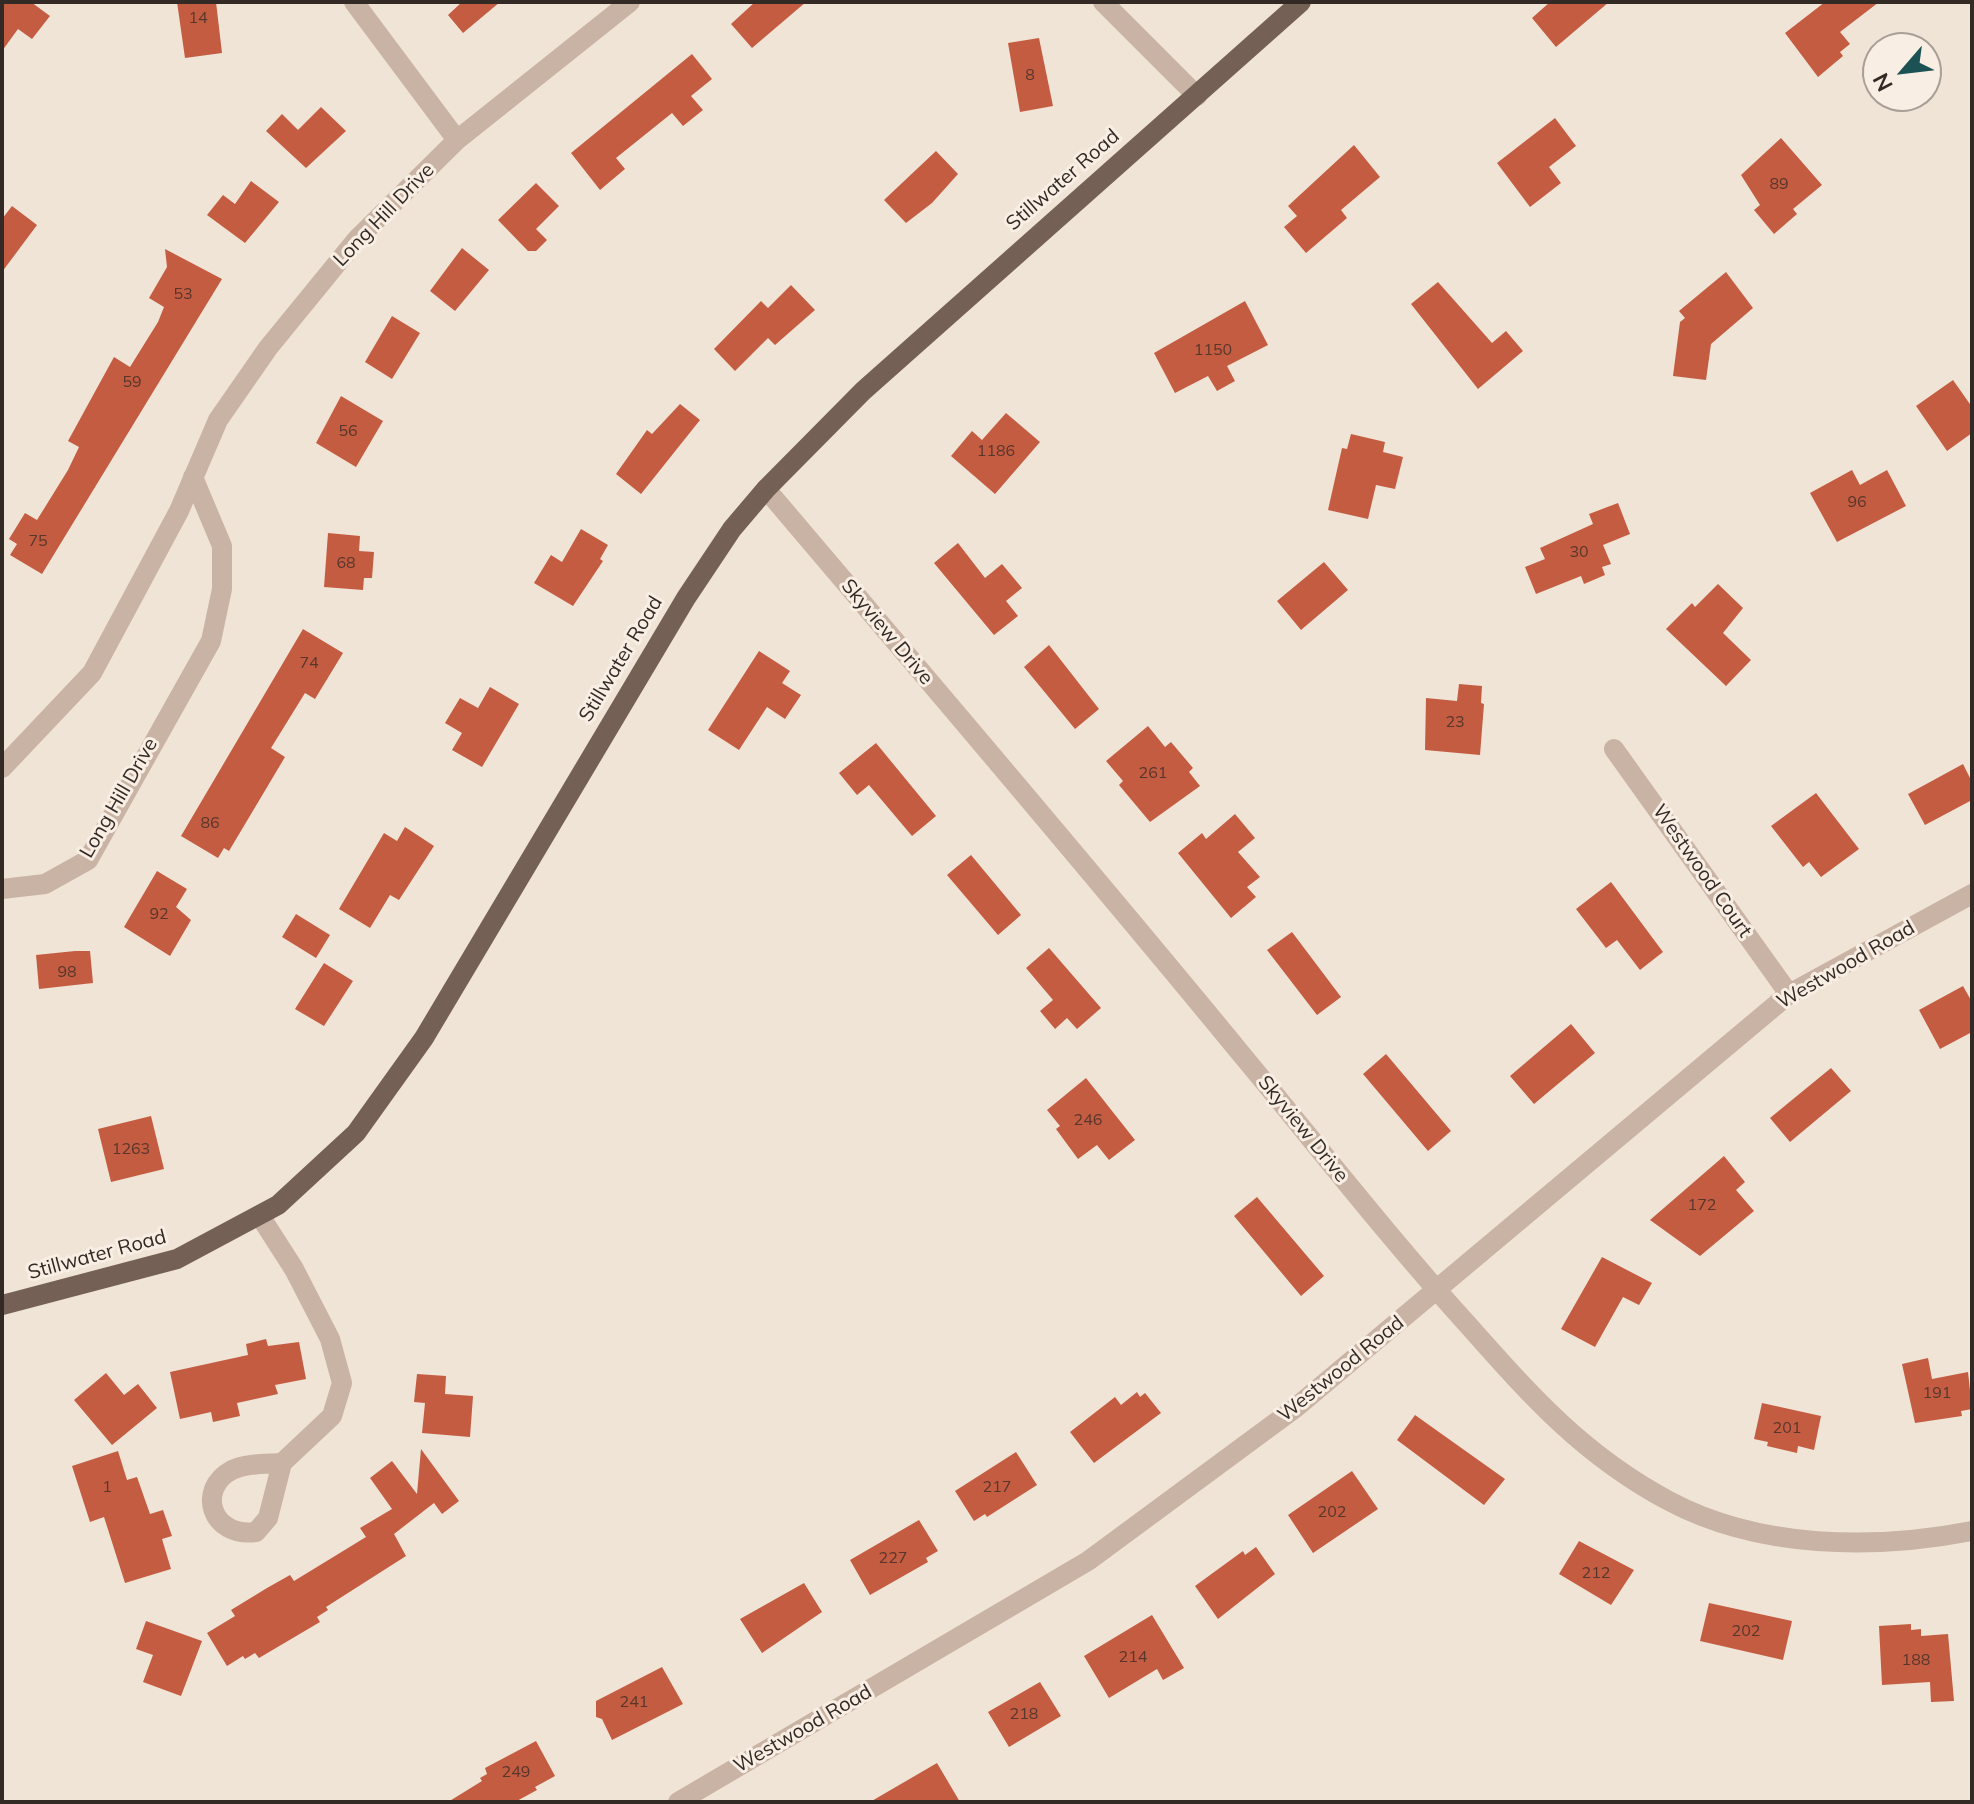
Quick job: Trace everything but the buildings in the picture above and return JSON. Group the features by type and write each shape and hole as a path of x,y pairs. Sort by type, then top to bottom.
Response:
{"main road":[{"name":"Stillwater Road","path":"2,1305 177,1259 260,1216 319,1171 356,1133 424,1038 686,598 732,529 766,489 863,391 991,274 1301,2"}],"street":[{"path":"354,2 457,140"},
{"name":"Long Hill Drive","path":"2,768 92,673 179,511 218,420 268,348 357,239 457,140 630,2"},
{"path":"1103,2 1197,96"},
{"name":"Long Hill Drive","path":"2,889 45,884 88,860 211,641 222,589 222,546 193,477"},
{"name":"Skyview Drive","path":"766,489 1158,952 1437,1291 1531,1398 1570,1435 1604,1461 1673,1503 1766,1534 1857,1544 1937,1538 1972,1531"},
{"name":"Westwood Court","path":"1614,749 1789,994"},
{"name":"Westwood Road","path":"678,1802 1088,1561 1294,1409 1789,994 1972,894"},
{"path":"260,1216 294,1269 330,1339 342,1383 332,1416 282,1463"}]}
